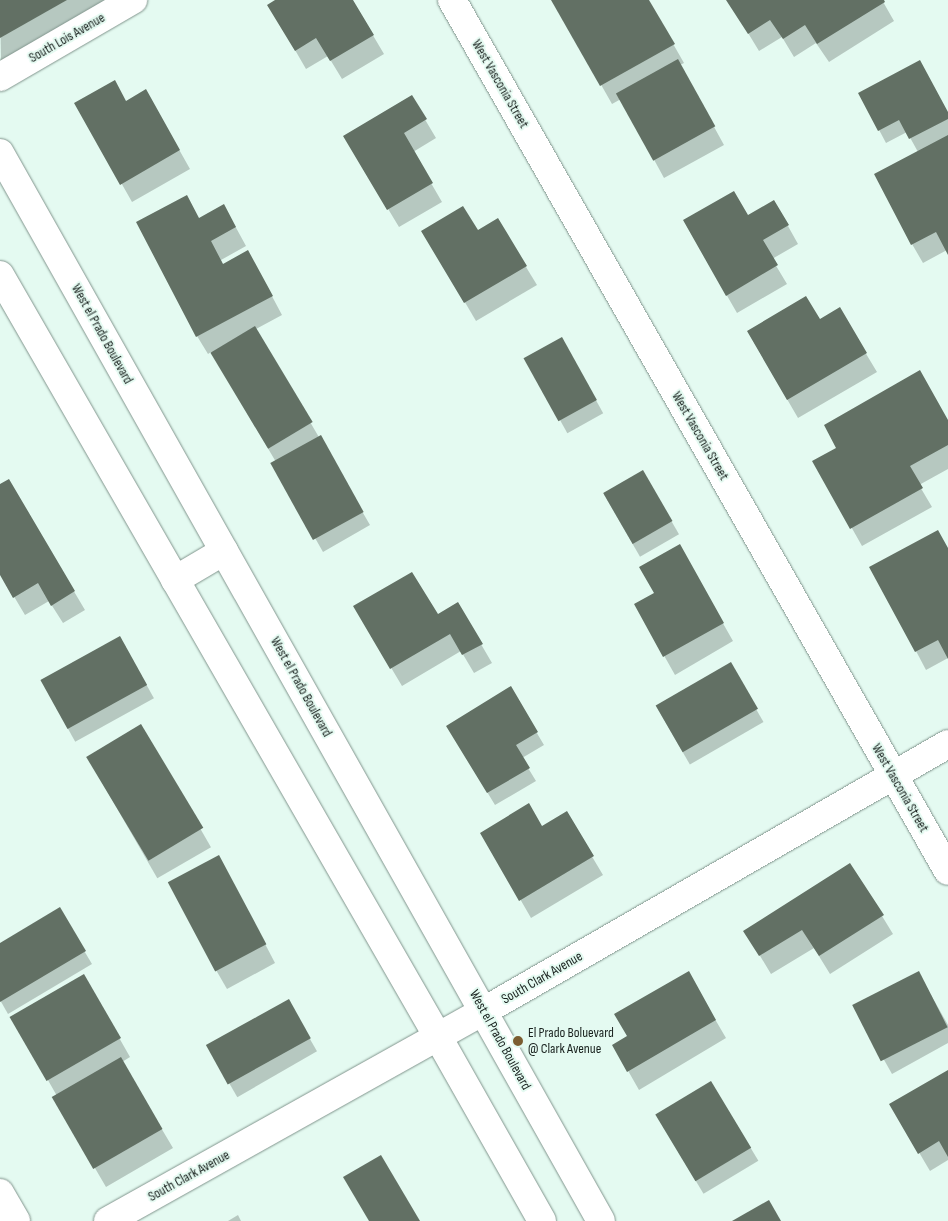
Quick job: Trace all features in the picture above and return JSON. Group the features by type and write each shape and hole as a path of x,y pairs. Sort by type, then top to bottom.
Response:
{"street":[{"name":"South Lois Avenue","path":"0,77 133,0"},
{"name":"West Vasconia Street","path":"452,0 948,871"},
{"name":"West el Prado Boulevard","path":"0,153 601,1221"},
{"path":"0,275 542,1221"},
{"path":"175,580 224,551"},
{"name":"South Clark Avenue","path":"108,1221 484,1011 948,744"},
{"path":"0,1193 16,1221"}],"building":[{"path":"0,0 67,0 0,38"},
{"path":"275,0 353,0 374,35 330,61 316,38 295,51 267,5"},
{"path":"551,0 649,0 675,44 600,86"},
{"path":"726,0 884,0 885,2 817,44 805,25 783,39 770,20 748,34"},
{"path":"678,59 715,126 653,161 616,93"},
{"path":"920,60 948,112 948,119 909,139 899,120 878,131 858,93"},
{"path":"115,80 126,101 146,89 180,150 120,185 74,103"},
{"path":"412,95 427,119 404,133 433,183 387,210 343,136"},
{"path":"948,135 948,255 936,232 911,245 874,174"},
{"path":"734,191 748,215 774,200 789,225 763,240 778,265 726,296 683,220"},
{"path":"187,195 199,218 224,204 236,227 211,241 223,264 248,250 273,296 196,337 136,222"},
{"path":"463,206 478,230 498,218 527,266 464,303 421,231"},
{"path":"806,296 820,319 840,307 867,353 787,400 747,331"},
{"path":"255,326 313,422 268,449 210,353"},
{"path":"562,337 597,400 558,421 524,358"},
{"path":"920,370 948,420 948,445 910,466 923,488 850,529 812,461 836,448 824,425"},
{"path":"321,435 364,512 313,540 270,463"},
{"path":"643,470 672,521 633,544 603,493"},
{"path":"9,479 75,591 51,606 38,583 13,598 0,575 0,484"},
{"path":"938,530 948,548 948,659 938,640 915,652 869,567"},
{"path":"680,544 724,623 663,657 634,604 654,593 639,567"},
{"path":"412,572 438,614 458,602 483,644 462,655 450,634 390,669 353,606"},
{"path":"120,636 147,685 68,729 40,680"},
{"path":"731,662 758,709 683,752 656,706"},
{"path":"511,686 538,732 516,745 530,768 487,793 446,726"},
{"path":"141,724 203,828 148,861 86,757"},
{"path":"529,803 542,826 567,811 594,856 519,901 480,833"},
{"path":"219,855 266,944 215,971 168,882"},
{"path":"850,863 884,915 819,956 802,930 759,956 743,931"},
{"path":"60,907 86,951 0,1002 0,943"},
{"path":"689,971 716,1020 627,1072 612,1045 627,1036 614,1014"},
{"path":"919,971 948,1027 881,1061 852,1005"},
{"path":"84,974 121,1038 47,1081 10,1017"},
{"path":"289,999 311,1038 228,1084 206,1045"},
{"path":"121,1057 162,1129 93,1169 52,1097"},
{"path":"948,1070 948,1157 939,1141 918,1154 889,1104"},
{"path":"711,1081 751,1148 695,1181 655,1114"},
{"path":"381,1155 420,1221 369,1221 343,1177"},
{"path":"769,1200 781,1221 732,1221"}],"place":[{"name":"El Prado Boluevard @ Clark Avenue","path":"518,1041"}]}
